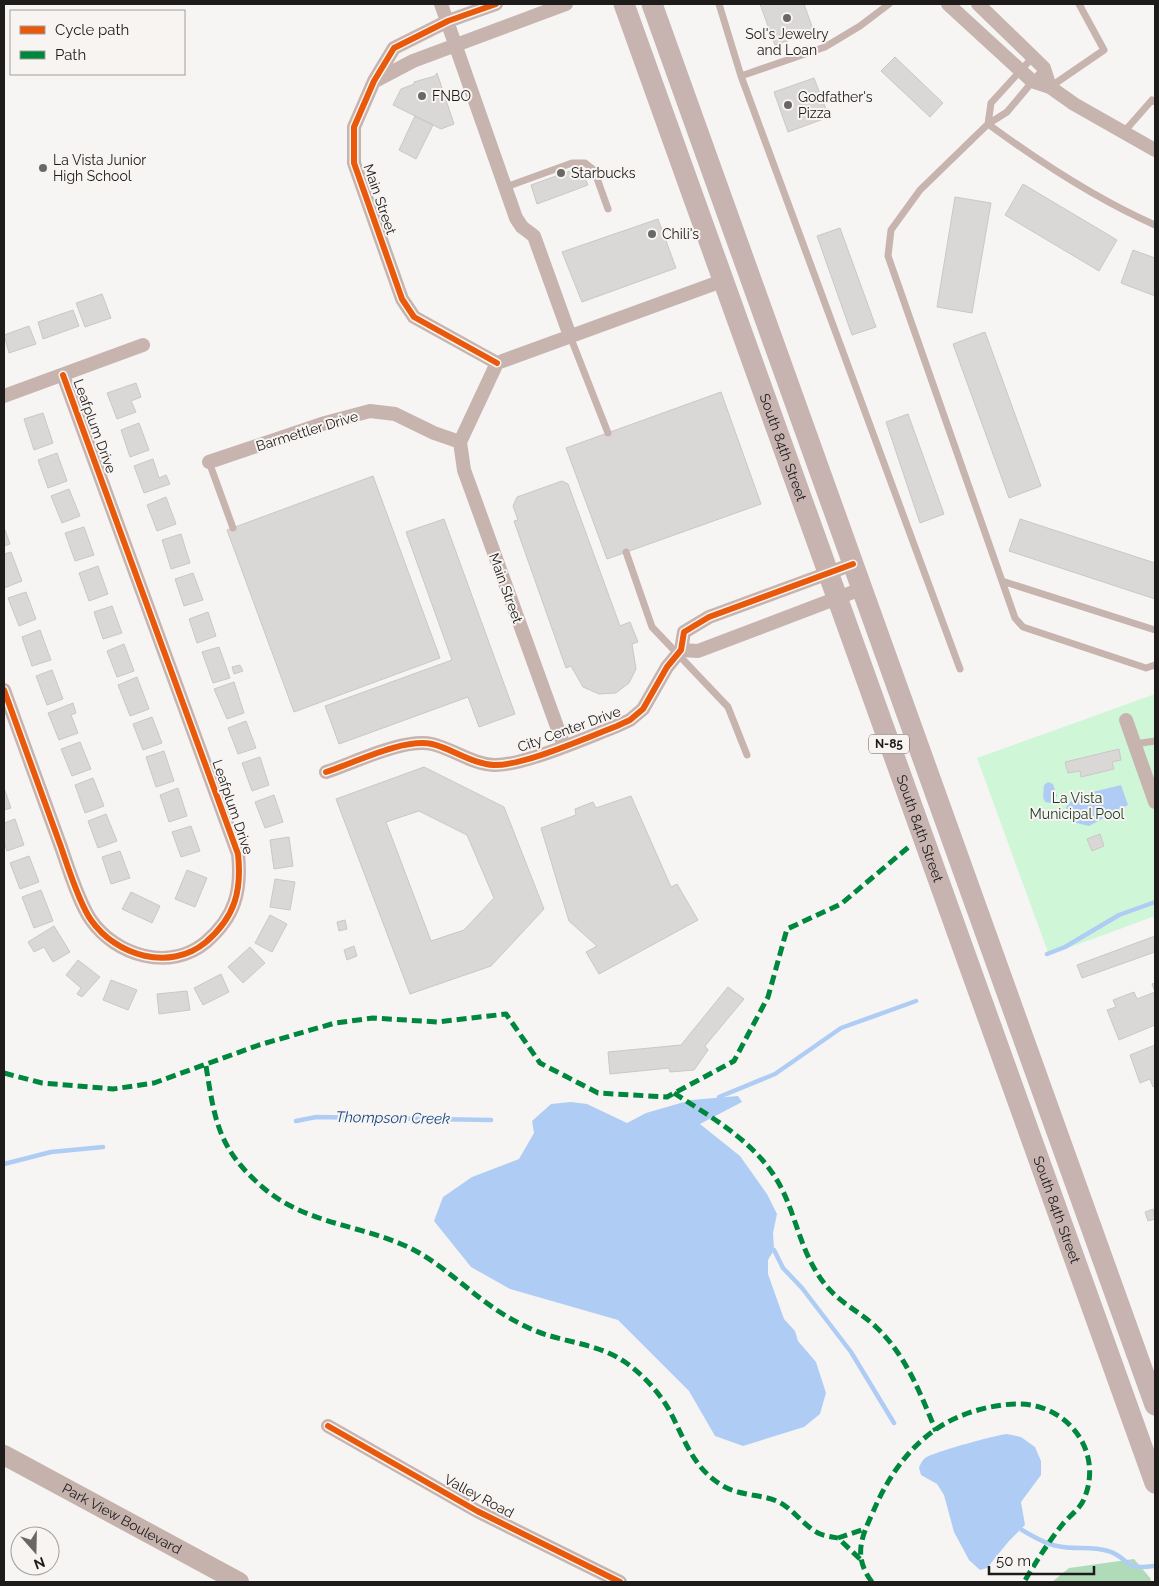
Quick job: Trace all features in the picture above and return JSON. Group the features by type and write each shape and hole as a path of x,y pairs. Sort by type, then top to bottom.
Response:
{"main road":[{"name":"South 84th Street","path":"624,4 1155,1483"},
{"name":"South 84th Street","path":"652,4 1155,1404"}],"street":[{"path":"442,4 519,223 534,236 570,336"},
{"name":"Main Street","path":"496,4 448,22 394,48 374,81 354,127 354,163 402,299 414,317 497,363"},
{"path":"374,81 413,61 566,4"},
{"path":"948,4 1032,81 1050,87 1122,133 1155,150"},
{"path":"978,4 1044,68 1050,87"},
{"path":"460,442 497,363 722,281"},
{"path":"4,396 143,345"},
{"name":"Leafplum Drive","path":"4,690 70,872 90,919 109,941 135,954 165,958 195,951 216,933 234,908 241,879 238,854 63,374"},
{"name":"Barmettler Drive","path":"209,462 325,423 370,411 395,414 434,433 460,442"},
{"name":"Main Street","path":"460,442 464,470 564,746"},
{"name":"City Center Drive","path":"326,772 404,745 431,744 464,758 493,765 515,762 617,726 638,714 679,653 684,632 709,617 852,564"},
{"path":"679,653 698,651 861,589"},
{"path":"1126,720 1155,802"},
{"name":"Valley Road","path":"328,1426 477,1510 620,1582"},
{"name":"Park View Boulevard","path":"4,1455 239,1582"}],"lane":[{"path":"719,4 741,76 960,669"},
{"path":"741,76 825,47 860,26 889,4"},
{"path":"1050,87 1104,50 1079,4"},
{"path":"988,42 1002,29"},
{"path":"988,124 991,103 1032,58"},
{"path":"1044,68 1006,112 988,124 920,190 891,230 888,256 1015,618 1024,627 1146,668 1155,665"},
{"path":"1122,133 1152,100 1155,102"},
{"path":"988,124 1059,173 1132,215 1155,225"},
{"path":"506,187 582,162 589,164 594,170 608,209"},
{"path":"570,336 608,433"},
{"path":"209,462 233,528"},
{"path":"626,552 652,627 679,653 728,707 747,755"},
{"path":"1002,581 1155,630"},
{"path":"1135,744 1155,741"}],"green space":[{"name":"La Vista Municipal Pool","path":"1155,694 1155,916 1049,955 977,758"},
{"path":"1134,1559 1151,1579 1150,1582 1052,1582 1069,1568"}],"water":[{"path":"1048,782 1053,784 1057,796 1051,803 1045,802 1043,797 1044,785"},
{"path":"1121,785 1128,805 1089,826 1072,822 1066,807 1076,796"},
{"path":"738,1096 742,1102 700,1124 740,1156 767,1194 777,1214 773,1233 774,1250 768,1260 768,1274 784,1319 795,1331 798,1341 816,1362 826,1393 820,1414 804,1427 743,1446 715,1436 689,1391 618,1320 510,1289 471,1267 434,1221 443,1197 472,1177 519,1159 534,1133 532,1121 551,1104 571,1102 587,1104 627,1123 646,1113 691,1100"},
{"path":"1007,1434 1021,1437 1035,1447 1041,1461 1041,1475 1021,1502 1025,1525 987,1568 980,1570 969,1560 954,1532 944,1495 937,1484 921,1475 919,1468 924,1459 931,1455 965,1444"}],"building":[{"name":"Sol's Jewelry and Loan","path":"760,4 804,4 814,32 775,45"},
{"path":"895,57 943,103 930,117 881,71"},
{"name":"FNBO","path":"437,73 454,124 441,129 393,105 401,89 414,84 414,82 435,76"},
{"path":"814,78 829,117 788,132 774,92"},
{"path":"415,116 433,125 416,159 399,150"},
{"path":"581,167 588,185 537,204 531,185"},
{"path":"1023,184 1117,240 1099,271 1005,215"},
{"path":"955,197 991,203 972,313 937,307"},
{"path":"658,219 676,268 582,302 562,252"},
{"path":"840,228 876,327 852,335 817,236"},
{"path":"1133,250 1155,258 1155,296 1121,283"},
{"path":"102,294 111,318 85,327 76,303"},
{"path":"73,310 79,326 43,339 38,322"},
{"path":"29,326 36,344 9,353 4,335"},
{"path":"985,332 1041,486 1009,498 953,344"},
{"path":"136,383 141,397 131,401 136,412 117,419 107,393"},
{"path":"721,392 761,504 607,559 566,448"},
{"path":"43,413 53,443 34,450 24,419"},
{"path":"908,414 944,514 920,523 886,422"},
{"path":"139,423 149,450 130,457 121,430"},
{"path":"57,453 67,481 48,488 38,460"},
{"path":"153,459 159,478 166,475 170,484 144,493 134,466"},
{"path":"373,476 440,658 294,712 227,530"},
{"path":"562,481 568,484 620,626 630,622 638,642 632,644 636,669 629,683 616,693 599,694 583,687 571,666 566,668 514,521 518,520 513,506 517,497"},
{"path":"69,489 80,516 62,523 51,496"},
{"path":"166,497 176,524 157,531 147,505"},
{"path":"444,519 515,714 479,727 468,697 339,744 325,706 452,660 406,532"},
{"path":"1020,519 1155,563 1155,599 1009,551"},
{"path":"4,527 10,544 4,546"},
{"path":"84,527 94,555 75,561 65,533"},
{"path":"181,534 190,563 171,569 162,540"},
{"path":"11,552 22,581 4,588 4,554"},
{"path":"98,566 108,594 89,601 79,573"},
{"path":"193,573 203,600 184,606 175,579"},
{"path":"26,592 36,619 19,626 8,598"},
{"path":"112,606 122,633 103,639 94,612"},
{"path":"208,612 216,636 197,643 189,619"},
{"path":"40,630 51,660 32,666 22,637"},
{"path":"124,644 134,671 117,677 107,651"},
{"path":"219,647 230,678 213,683 202,652"},
{"path":"240,665 243,671 234,674 232,667"},
{"path":"52,670 63,699 47,705 36,676"},
{"path":"137,677 149,709 130,716 118,685"},
{"path":"234,682 244,713 227,719 214,689"},
{"path":"73,703 76,713 71,715 78,733 59,740 48,713"},
{"path":"152,717 162,743 143,750 133,724"},
{"path":"246,721 256,748 238,754 228,728"},
{"path":"80,742 91,769 72,776 61,749"},
{"path":"1119,749 1121,760 1112,762 1114,769 1081,777 1080,771 1068,773 1065,762"},
{"path":"164,751 174,781 156,787 146,757"},
{"path":"260,757 269,785 252,791 242,763"},
{"path":"424,767 504,807 544,909 491,966 410,994 336,799","holes":["419,811 467,835 494,898 464,930 431,941 386,822"]},
{"path":"93,778 104,806 85,813 75,785"},
{"path":"4,788 11,808 4,810"},
{"path":"178,788 187,816 169,822 160,795"},
{"path":"274,795 283,822 265,828 255,802"},
{"path":"631,796 671,887 677,884 698,920 599,974 586,952 597,946 569,921 541,828 576,815 575,809 593,802 596,808"},
{"path":"106,814 117,841 98,848 88,821"},
{"path":"15,819 24,845 7,851 4,843 4,823"},
{"path":"191,826 200,851 181,857 172,832"},
{"path":"1100,834 1104,846 1092,851 1087,839"},
{"path":"289,837 293,866 274,869 270,840"},
{"path":"120,851 130,878 111,884 102,857"},
{"path":"29,856 39,882 20,889 10,863"},
{"path":"187,870 207,878 195,907 175,899"},
{"path":"275,879 295,882 290,910 270,907"},
{"path":"41,890 53,921 34,928 22,897"},
{"path":"131,892 160,906 152,923 122,909"},
{"path":"270,915 287,924 272,952 255,943"},
{"path":"345,920 347,929 339,931 337,922"},
{"path":"54,926 70,952 53,962 44,947 34,952 28,942"},
{"path":"1155,936 1155,952 1082,978 1077,965"},
{"path":"354,946 357,956 347,960 344,950"},
{"path":"250,947 265,963 243,983 228,967"},
{"path":"78,960 100,977 82,997 77,994 81,988 66,975"},
{"path":"221,974 229,992 203,1005 194,988"},
{"path":"111,980 137,990 128,1010 103,1000"},
{"path":"728,987 744,999 705,1046 708,1050 694,1070 670,1072 669,1068 610,1074 608,1052 681,1045"},
{"path":"187,991 190,1010 159,1014 157,994"},
{"path":"1134,992 1137,999 1155,992 1155,1025 1119,1040 1107,1010 1116,1007 1113,1000"},
{"path":"1155,1045 1155,1086 1153,1087 1150,1079 1140,1083 1130,1055"},
{"path":"1153,1209 1155,1219 1148,1221 1145,1212"}],"waterway":[{"path":"1047,954 1065,947 1119,915 1155,902"},
{"path":"719,1097 775,1074 841,1028 916,1001"},
{"name":"Thompson Creek","path":"296,1121 316,1117 491,1120"},
{"name":"Thompson Creek","path":"4,1164 51,1152 103,1147"},
{"path":"774,1250 783,1268 802,1288 851,1352 894,1423"},
{"path":"1022,1530 1039,1540 1053,1545 1108,1551 1136,1567 1153,1566"}],"marked path":[{"path":"4,1073 42,1083 113,1089 154,1083 259,1045 335,1023 373,1018 437,1022 506,1014 540,1063 598,1093 667,1097 734,1061 768,997 787,929 841,904 911,845"},
{"path":"206,1066 213,1104 222,1135 238,1162 266,1190 281,1201 314,1216 384,1238 416,1251 494,1308 527,1327 547,1335 607,1352 625,1362 649,1383 659,1395 696,1461 712,1479 730,1489 779,1502 818,1533 838,1538"},
{"path":"674,1093 728,1129 763,1161 781,1187 815,1270 830,1290 887,1338 911,1375 936,1431"},
{"path":"872,1582 862,1564 862,1539 879,1499 902,1461 922,1440 955,1418 987,1408 1010,1404 1031,1405 1060,1417 1072,1427 1081,1439 1087,1453 1090,1468 1089,1483 1082,1503 1057,1532 1024,1582"},
{"path":"860,1559 838,1538 865,1529"}],"cycle path":[{"path":"496,4 448,21 394,48 374,81 354,127 354,163 402,299 414,317 497,363"},
{"path":"4,690 74,885 91,920 114,943 144,956 160,958 176,956 192,951 206,942 216,933 230,913 239,880 238,854 63,375"},
{"path":"326,772 379,752 420,743 432,744 478,762 494,765 521,761 590,737 630,720 643,709 667,667 681,650 684,632 709,617 853,564"},
{"path":"328,1426 477,1511 620,1582"}],"place":[{"name":"Sol's Jewelry and Loan","path":"787,18"},
{"name":"FNBO","path":"422,96"},
{"name":"Godfather's Pizza","path":"788,105"},
{"name":"La Vista Junior High School","path":"43,168"},
{"name":"Starbucks","path":"561,173"},
{"name":"Chili's","path":"652,234"}]}
